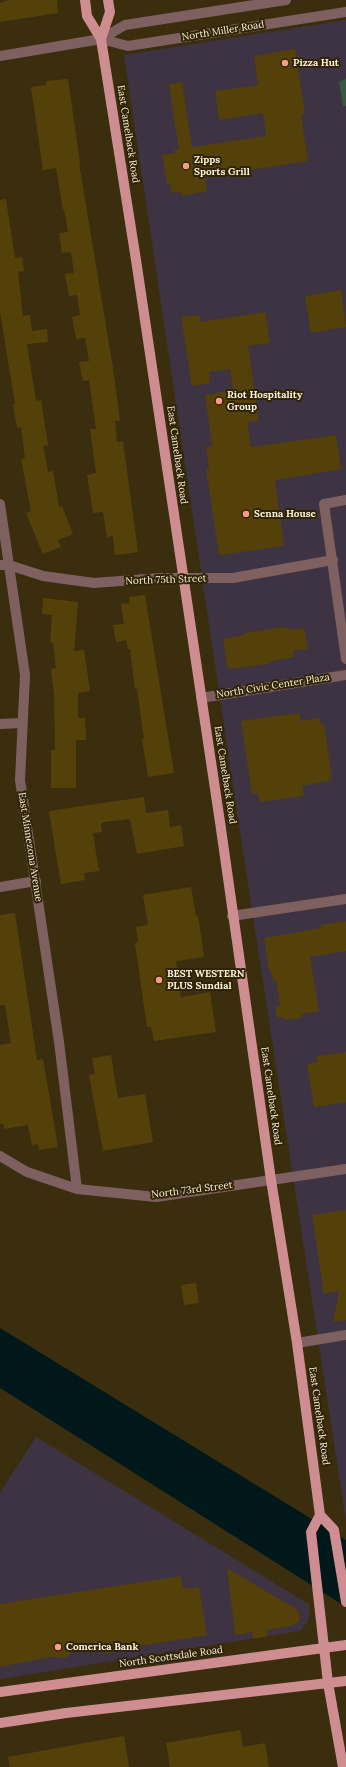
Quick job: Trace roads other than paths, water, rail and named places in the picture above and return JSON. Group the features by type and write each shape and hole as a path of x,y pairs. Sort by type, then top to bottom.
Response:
{"main road":[{"name":"East Camelback Road","path":"85,0 87,16 101,39 201,698 271,1180 297,1343 320,1515"},
{"name":"East Camelback Road","path":"101,39 110,12 108,0"},
{"path":"343,1767 328,1683 311,1532 320,1515 334,1530 346,1602"},
{"name":"North Scottsdale Road","path":"0,1692 346,1645"},
{"path":"0,1723 66,1713 346,1681"}],"street":[{"name":"North Miller Road","path":"0,56 101,39 125,25 286,0"},
{"name":"North Miller Road","path":"101,39 128,46 346,12"},
{"path":"346,500 324,504 346,659"},
{"name":"East Minnezona Avenue","path":"0,504 5,565 25,675 21,724 20,780 59,1042 77,1189"},
{"name":"North 75th Street","path":"5,565 43,576 94,583 183,578 233,578 333,560"},
{"name":"North Civic Center Plaza","path":"201,698 346,675"},
{"path":"0,724 21,724"},
{"path":"0,887 36,881"},
{"path":"232,916 346,899"},
{"name":"North 73rd Street","path":"0,1156 27,1172 77,1189 156,1197 346,1169"},
{"path":"297,1343 346,1335"}],"water":[{"path":"0,1328 346,1540 346,1607 0,1388"}],"place":[{"name":"Pizza Hut","path":"285,63"},
{"name":"Zipps Sports Grill","path":"186,166"},
{"name":"Riot Hospitality Group","path":"219,401"},
{"name":"Senna House","path":"246,514"},
{"name":"BEST WESTERN PLUS Sundial","path":"159,980"},
{"name":"Comerica Bank","path":"58,1647"}]}
